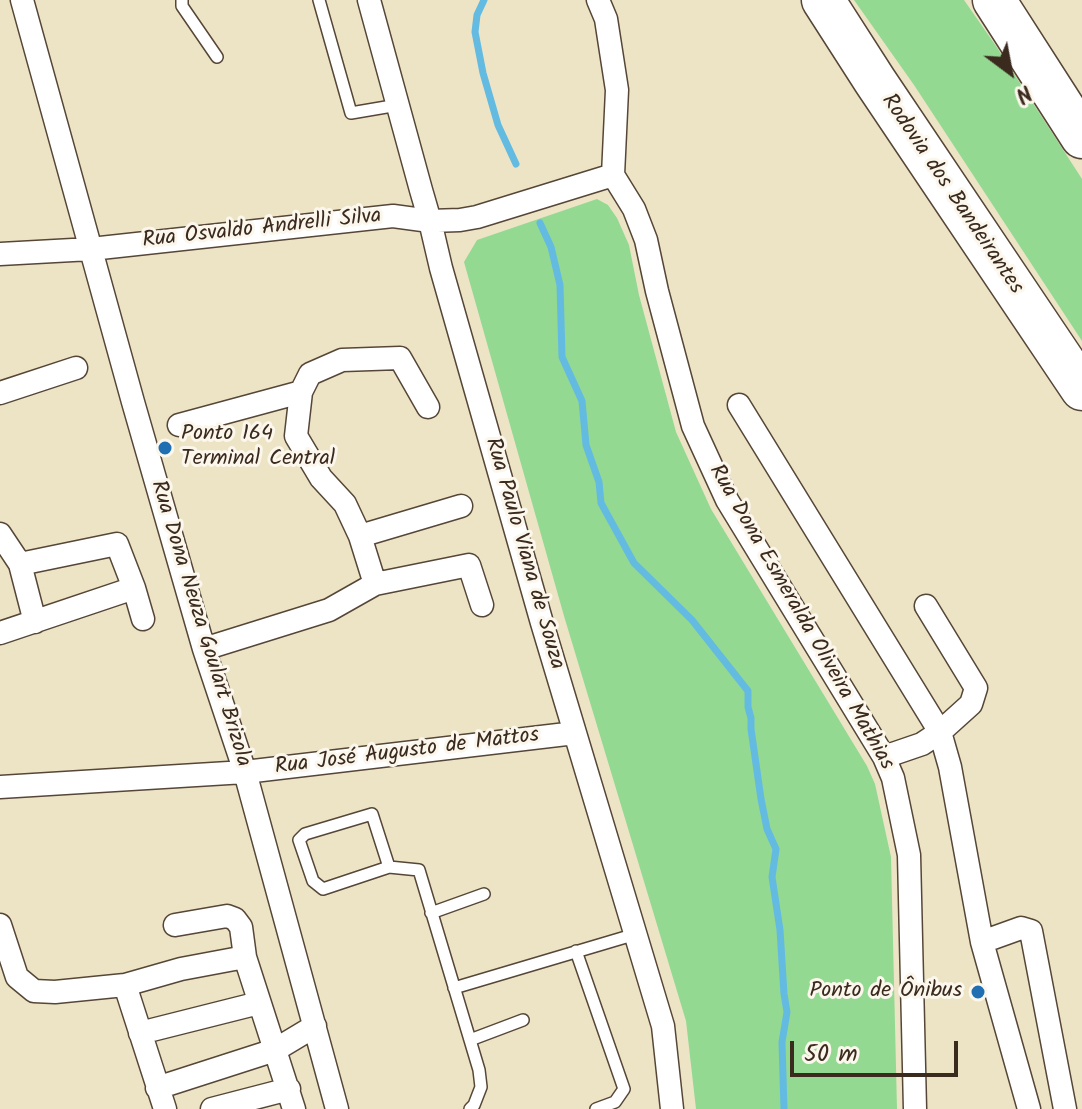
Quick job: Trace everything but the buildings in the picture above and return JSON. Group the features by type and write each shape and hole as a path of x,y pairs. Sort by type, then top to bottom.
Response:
{"highway":[{"name":"Rodovia dos Bandeirantes","path":"823,0 1082,389"},
{"path":"994,0 1082,137"}],"street":[{"name":"Rua Dona Neuza Goulart Brizola","path":"22,0 204,649 245,772 337,1109"},
{"name":"Rua Paulo Viana de Souza","path":"369,0 462,342 663,1026 672,1109"},
{"path":"598,0 606,19 617,90 613,175"},
{"name":"Rua Osvaldo Andrelli Silva","path":"0,254 91,249 393,216 430,221 460,220 613,175"},
{"name":"Rua Dona Esmeralda Oliveira Mathias","path":"613,175 634,209 646,240 693,426 727,500 884,757 893,778 909,855 915,1109"},
{"path":"375,584 360,536 345,504 321,478 296,436 301,392 310,374 342,360 400,358 428,407"},
{"path":"0,393 76,368"},
{"path":"179,425 301,392"},
{"path":"739,405 940,732 950,767 982,942 1029,1109"},
{"path":"360,536 461,506"},
{"path":"0,534 20,564 35,622"},
{"path":"20,564 117,544 143,619"},
{"path":"204,649 329,610 375,584 469,565 482,605"},
{"path":"0,633 134,588"},
{"path":"884,757 922,744 940,732 971,704 976,688 926,606"},
{"name":"Rua José Augusto de Mattos","path":"0,787 245,772 575,733"},
{"path":"175,925 227,916 235,919 241,927 245,957 291,1099 212,1109"},
{"path":"0,925 17,977 34,991 125,985 181,969 245,957"},
{"path":"982,942 1021,928 1031,931 1065,1109"},
{"path":"125,985 161,1098 275,1050 315,1026"},
{"path":"140,1033 259,1003"}],"lane":[{"path":"182,0 182,6 217,57"},
{"path":"319,0 351,113 398,105"},
{"path":"389,867 372,814 305,834 299,840 313,881 323,889 389,867 419,870 479,1070 481,1087 470,1109"},
{"path":"431,913 484,894"},
{"path":"454,988 636,934"},
{"path":"576,951 624,1089 615,1102 596,1109"},
{"path":"470,1040 523,1020"}],"green space":[{"path":"854,0 964,0 996,46 1082,179 1082,341 914,85"},
{"path":"597,199 608,205 629,245 639,295 676,432 711,509 875,784 891,857 897,1109 696,1109 686,1021 564,616 464,262 477,240"}],"waterway":[{"path":"484,0 477,15 475,32 498,125 516,164"},
{"path":"540,223 551,247 560,285 562,357 582,401 586,445 599,482 601,503 634,563 692,620 748,691 761,799 767,829 776,849 772,877 787,1012 782,1042 784,1109"}],"place":[{"name":"Ponto 164 Terminal Central","path":"165,448"},
{"name":"Ponto de Ônibus","path":"978,992"}]}
